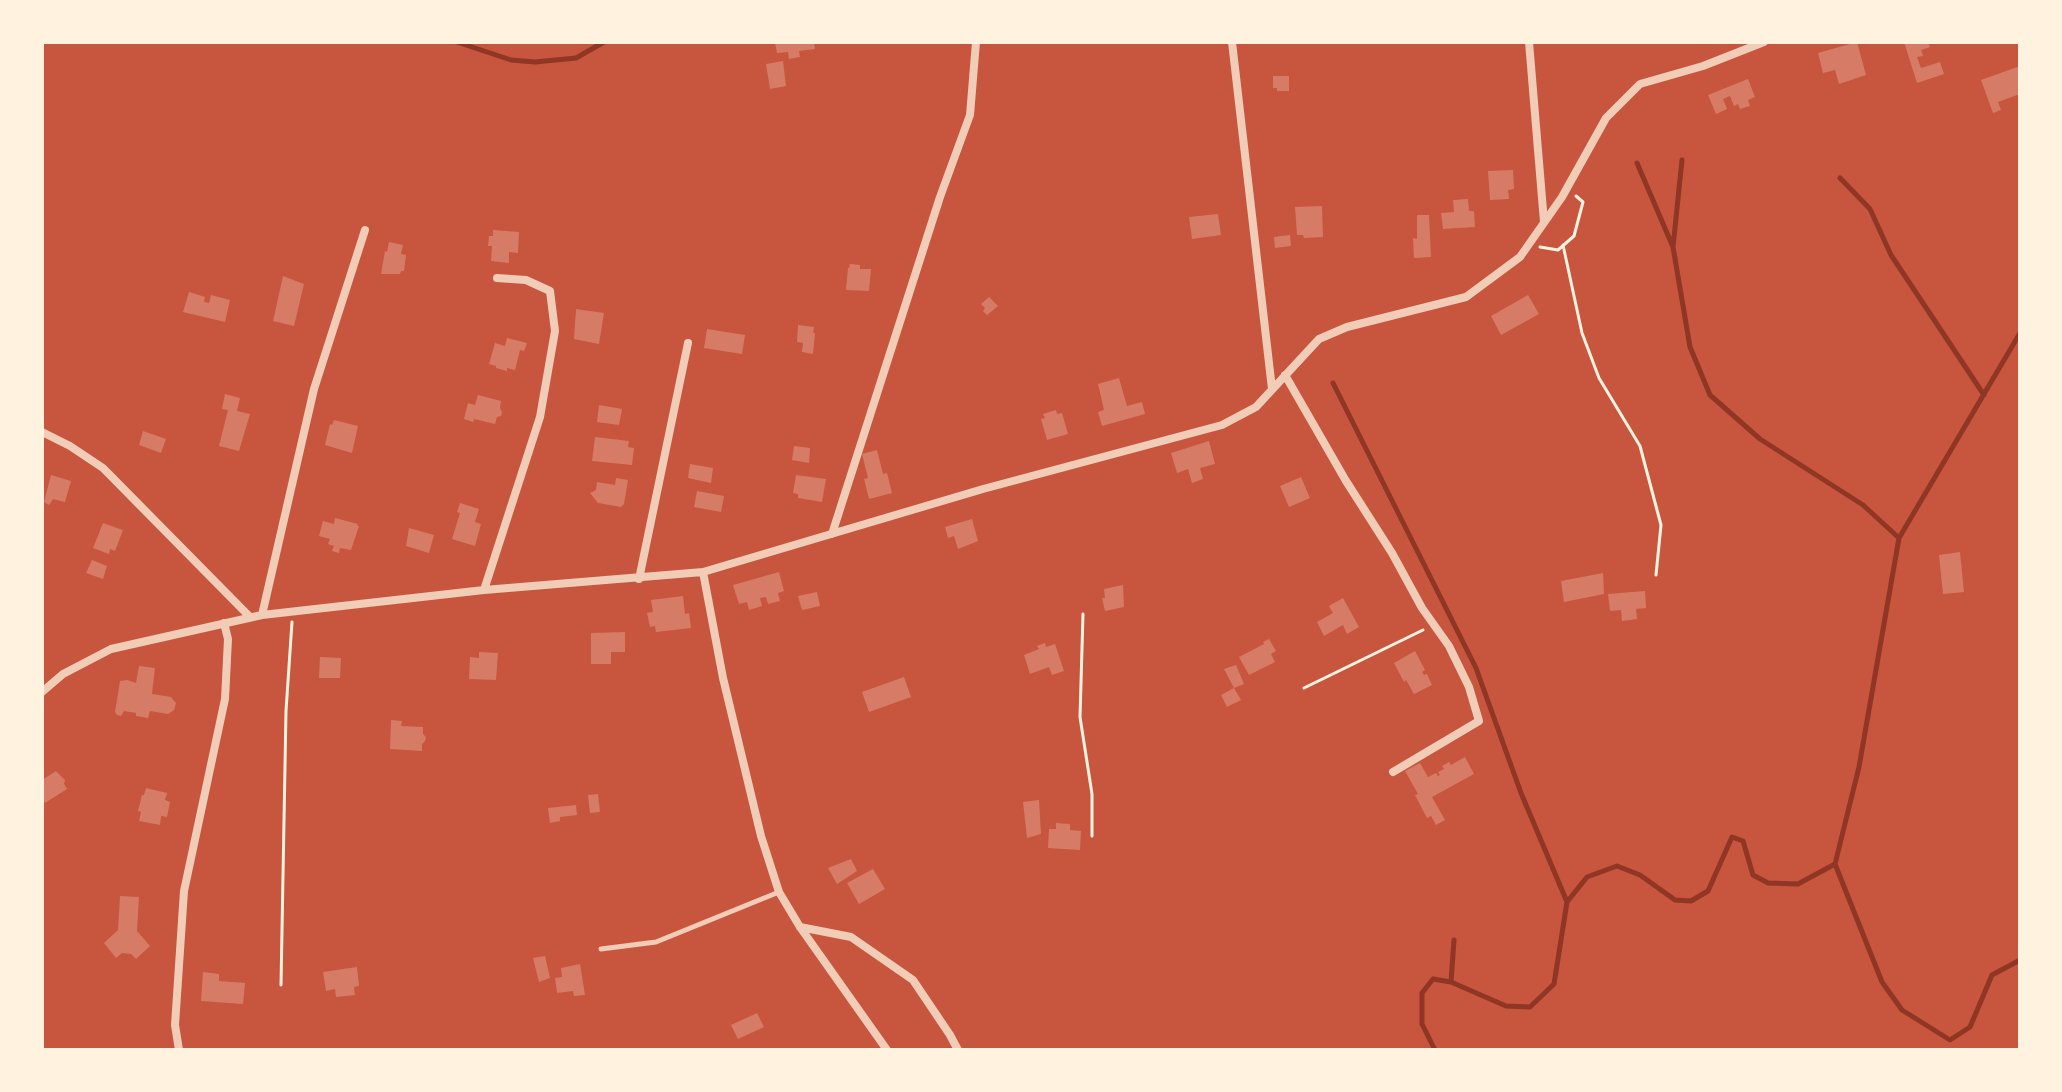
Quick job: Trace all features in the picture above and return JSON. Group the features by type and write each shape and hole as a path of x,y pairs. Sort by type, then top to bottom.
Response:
{"street":[{"path":"832,534 940,197 970,115 976,42"},
{"path":"1232,42 1272,389"},
{"path":"1529,42 1544,223"},
{"path":"42,692 63,674 111,649 250,617 484,590 703,572 983,489 1222,425 1256,407 1319,339 1347,327 1466,297 1520,257 1567,189 1606,118 1640,84 1703,66 1764,42"},
{"path":"262,615 314,389 365,230"},
{"path":"484,590 540,417 555,331 550,291 526,280 497,278"},
{"path":"639,579 688,343"},
{"path":"1285,375 1422,608 1449,646 1469,687 1479,721 1393,772"},
{"path":"42,432 103,468 250,617"},
{"path":"703,572 730,709 761,836 779,892 800,927 887,1050"},
{"path":"179,1050 175,1025 184,891 225,699 228,639 224,623"},
{"path":"800,927 851,937 913,980 958,1050"}],"lane":[{"path":"601,949 656,942 779,892"}],"path":[{"path":"1528,246 1558,250 1574,236 1583,202 1567,189"},
{"path":"1563,245 1582,333 1599,378 1640,446 1661,525 1656,575"},
{"path":"281,985 286,711 292,610"},
{"path":"1083,614 1080,717 1092,794 1092,836"},
{"path":"1304,688 1434,625"}],"building":[{"path":"775,42 814,42 815,49 799,51 800,57 789,59 788,52 777,53"},
{"path":"1857,42 1866,75 1839,84 1835,70 1823,73 1818,53"},
{"path":"1904,42 1928,42 1930,47 1921,50 1923,56 1917,57 1921,68 1940,62 1944,74 1917,83"},
{"path":"783,61 786,86 770,89 766,64"},
{"path":"2020,66 2020,94 1998,102 2001,110 1993,113 1981,80"},
{"path":"1273,76 1289,76 1289,91 1273,88"},
{"path":"1748,79 1755,97 1748,100 1750,106 1740,109 1738,104 1734,106 1730,96 1723,99 1727,109 1716,114 1708,95"},
{"path":"1513,170 1514,189 1508,190 1509,199 1490,200 1488,171"},
{"path":"1468,199 1469,211 1474,211 1475,227 1443,229 1441,213 1454,212 1453,200"},
{"path":"1322,206 1323,237 1304,238 1297,235 1295,207"},
{"path":"1218,214 1221,235 1192,239 1189,217"},
{"path":"1417,215 1429,215 1431,257 1414,258"},
{"path":"493,230 519,232 518,253 509,252 509,263 491,261 492,246 488,246"},
{"path":"1290,235 1291,246 1275,248 1274,237"},
{"path":"389,242 403,245 401,254 406,255 404,271 400,274 381,274"},
{"path":"850,264 860,265 860,269 871,269 869,291 846,290"},
{"path":"283,276 304,284 294,326 273,321"},
{"path":"189,292 205,297 204,302 209,303 211,295 230,300 225,322 183,312"},
{"path":"1528,295 1539,314 1501,335 1491,316"},
{"path":"989,297 998,306 987,315 981,304"},
{"path":"576,309 604,313 599,344 574,339"},
{"path":"798,325 814,327 813,354 802,352 803,343 797,342"},
{"path":"707,329 745,335 742,354 704,348"},
{"path":"507,338 527,343 524,351 520,350 515,370 507,368 507,371 489,364 495,343 505,346"},
{"path":"1119,378 1127,406 1142,402 1145,414 1102,426 1098,412 1104,410 1098,384"},
{"path":"225,394 240,398 237,411 250,414 239,451 219,446 228,410 222,409"},
{"path":"478,395 501,401 501,416 497,417 495,424 464,419 468,403 475,405"},
{"path":"599,405 622,409 619,425 597,422"},
{"path":"1056,410 1057,414 1062,413 1068,434 1047,440 1041,419 1045,418 1043,414"},
{"path":"334,420 358,426 352,453 325,445 330,424"},
{"path":"143,431 166,439 161,453 139,445"},
{"path":"595,437 629,441 628,447 634,448 632,465 592,461"},
{"path":"1209,441 1215,464 1200,468 1203,479 1192,483 1188,469 1177,473 1171,453"},
{"path":"794,446 810,448 809,463 792,460"},
{"path":"877,450 892,493 869,499 862,454"},
{"path":"690,464 713,468 711,483 688,478"},
{"path":"51,475 71,481 65,502 53,499 49,505 44,502"},
{"path":"796,475 826,479 822,502 798,498 798,494 793,493"},
{"path":"1301,477 1310,498 1289,507 1280,486"},
{"path":"616,478 628,480 624,504 621,507 598,503 590,493 596,490 597,482 615,485"},
{"path":"697,491 724,496 721,512 694,507"},
{"path":"460,503 479,509 475,522 481,524 475,546 452,539"},
{"path":"335,518 359,526 351,550 340,548 339,553 332,551 334,546 328,544 330,539 319,536 323,521 334,524"},
{"path":"972,519 978,541 958,549 954,536 948,538 945,527"},
{"path":"103,523 123,530 115,551 110,549 109,554 93,548"},
{"path":"409,528 434,535 429,553 406,546"},
{"path":"1960,552 1964,592 1943,594 1939,555"},
{"path":"92,560 107,566 103,579 86,573"},
{"path":"779,572 784,591 778,593 780,601 768,604 766,597 760,598 762,606 749,610 747,602 739,604 733,585"},
{"path":"1603,573 1604,594 1564,602 1561,581"},
{"path":"1123,585 1124,607 1105,611 1102,598 1105,598 1104,589"},
{"path":"1645,591 1646,608 1636,609 1637,619 1622,621 1621,610 1610,611 1608,594"},
{"path":"817,592 820,606 802,610 798,596"},
{"path":"683,596 685,614 689,613 691,628 656,632 655,626 650,627 647,613 653,612 651,600"},
{"path":"1343,598 1359,627 1347,634 1343,625 1324,636 1317,622 1333,613 1329,606"},
{"path":"625,632 625,652 611,652 611,664 591,664 591,633"},
{"path":"1269,639 1276,651 1271,654 1275,662 1249,675 1239,657"},
{"path":"1045,643 1046,647 1055,644 1064,671 1052,675 1049,667 1030,674 1024,655"},
{"path":"1415,651 1425,670 1422,672 1427,674 1432,685 1414,694 1394,663"},
{"path":"479,652 498,653 496,680 469,679 470,657 479,658"},
{"path":"320,657 341,658 340,678 319,678"},
{"path":"1236,665 1244,684 1234,688 1224,669"},
{"path":"139,666 155,668 152,694 171,697 176,703 174,710 168,714 150,711 148,718 124,711 121,716 117,715 120,681 136,683"},
{"path":"904,677 911,697 869,712 862,692"},
{"path":"1234,688 1241,700 1227,707 1221,695"},
{"path":"391,720 402,721 401,726 423,727 426,737 422,751 390,749"},
{"path":"1465,757 1474,774 1432,797 1445,820 1436,825 1431,816 1427,818 1405,771 1420,763 1428,777 1436,773 1438,776 1438,772 1444,769 1442,766"},
{"path":"56,771 65,780 67,789 45,803 42,780"},
{"path":"146,788 167,793 165,800 170,802 167,817 161,816 160,825 139,821 141,812 138,811"},
{"path":"598,794 600,812 590,813 588,795"},
{"path":"1039,800 1041,834 1027,838 1023,802"},
{"path":"576,805 577,815 560,817 560,821 550,823 548,808"},
{"path":"1056,823 1070,824 1070,830 1081,831 1080,850 1048,848 1049,829 1056,829"},
{"path":"851,859 857,871 837,884 828,868"},
{"path":"873,869 885,889 859,904 847,883"},
{"path":"120,896 139,897 137,931 150,946 136,959 131,954 122,953 116,958 104,943 118,930"},
{"path":"545,956 550,978 539,982 533,958"},
{"path":"580,964 585,995 574,996 573,991 557,993 555,978 562,977 561,968"},
{"path":"357,967 359,986 354,987 355,995 336,997 335,989 326,991 323,972"},
{"path":"203,972 219,974 219,981 245,983 243,1004 201,1001"},
{"path":"757,1013 764,1027 738,1039 731,1025"}],"waterway":[{"path":"457,42 511,60 535,62 576,58 604,42"},
{"path":"1682,160 1673,247 1690,347 1710,395 1760,439 1863,505 1899,538"},
{"path":"1637,163 1673,247"},
{"path":"1840,178 1870,209 1891,255 1984,395"},
{"path":"1835,864 1859,767 1899,538 2020,333"},
{"path":"1333,383 1476,668 1521,793 1567,902"},
{"path":"1435,1050 1422,1024 1422,993 1433,979 1451,982 1506,1006 1530,1007 1554,984 1567,902 1587,877 1617,866 1640,875 1675,900 1691,901 1708,891 1732,837 1743,841 1753,875 1768,883 1798,884 1835,864 1882,982 1902,1010 1950,1040 1970,1027 1992,975 2020,960"},
{"path":"1451,982 1454,940"}]}
